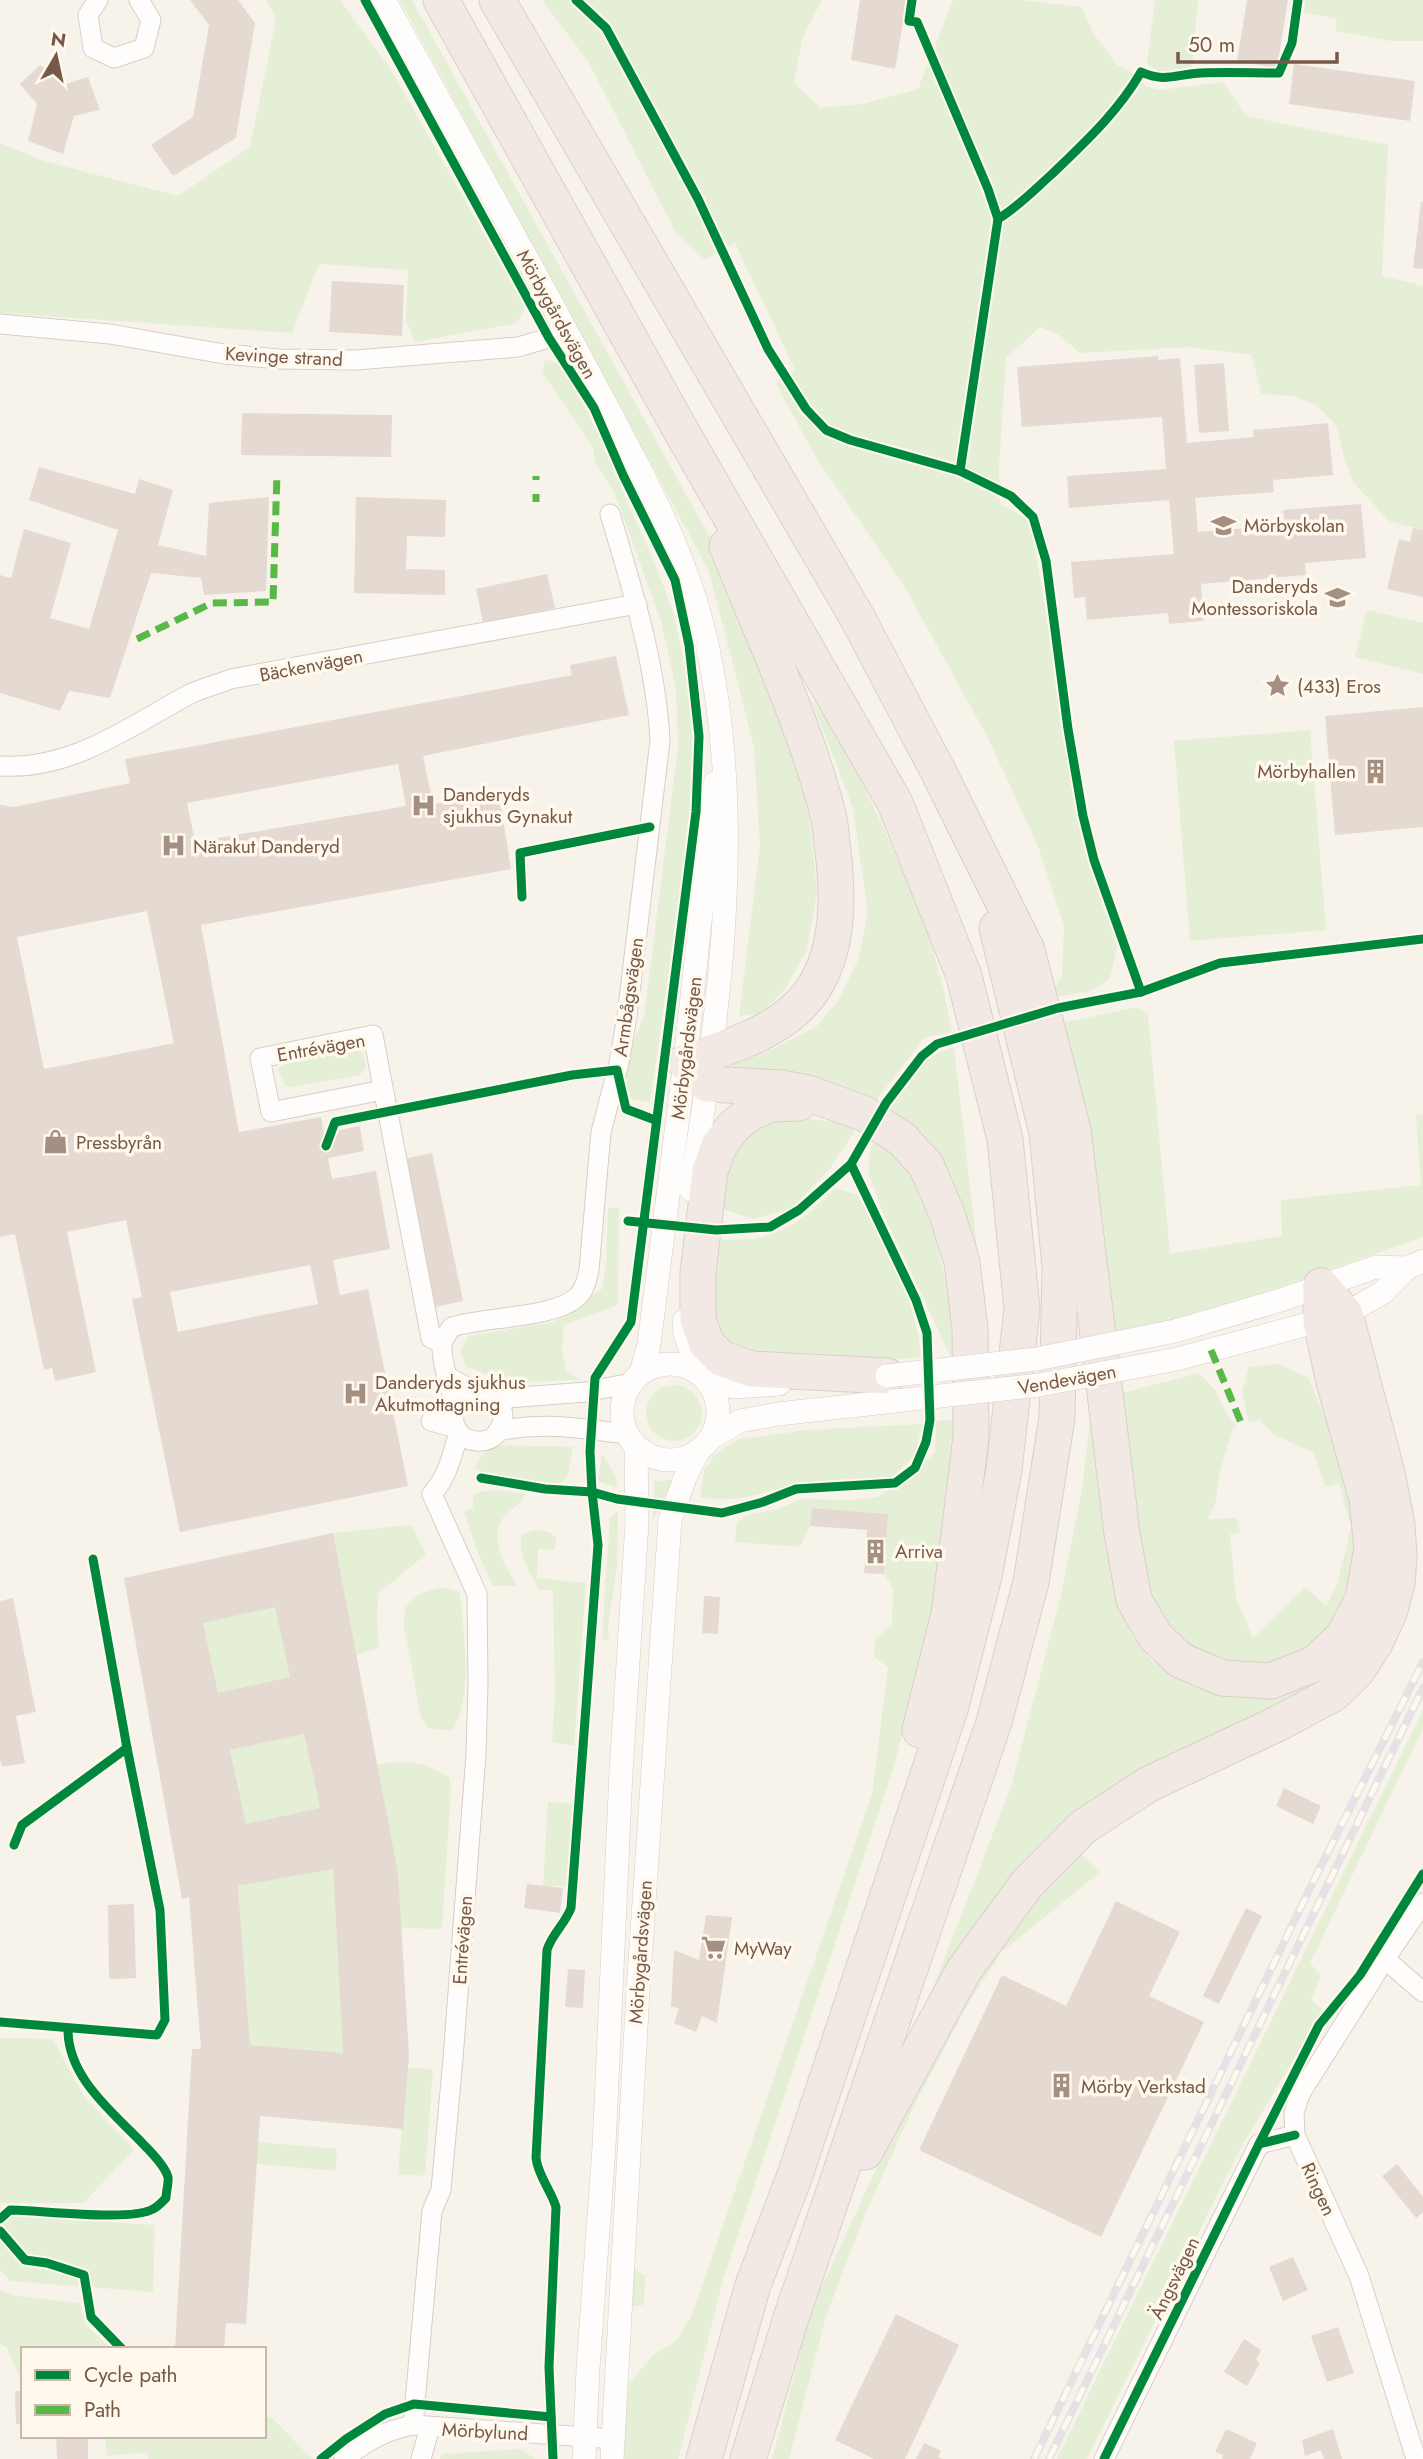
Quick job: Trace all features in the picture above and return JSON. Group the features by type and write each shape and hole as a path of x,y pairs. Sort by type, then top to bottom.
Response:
{"highway":[{"path":"441,0 680,429 895,803 964,975 1005,1139 1022,1309 1004,1470 984,1576 951,1706 795,2175 753,2285 704,2459"},
{"path":"497,0 857,617 937,769 1027,950 1073,1130 1122,1533 1134,1600 1155,1636 1180,1660 1222,1678 1271,1681 1314,1664 1343,1637 1363,1599 1372,1548 1367,1499 1334,1382 1333,1318"},
{"path":"680,429 797,721 829,816 836,881 833,941 826,965 803,1002 773,1025 701,1066"},
{"path":"748,2459 817,2239 994,1722 1031,1582 1057,1419 1060,1266 1046,1133 979,857"},
{"path":"701,1066 834,1102 865,1114 902,1139 926,1165 947,1214 962,1262 970,1329 971,1437 949,1614 905,1791 904,1847"},
{"path":"834,1102 772,1104 750,1113 733,1127 719,1146 708,1184 698,1273 698,1320 707,1344 721,1358 751,1369 891,1389"},
{"path":"817,2239 964,1970 1026,1885 1083,1827 1149,1784 1279,1723 1333,1694 1357,1671 1375,1643 1389,1613 1397,1584 1397,1525 1387,1473 1321,1286"}],"street":[{"path":"98,0 88,15 93,48 114,58 144,48 151,20 139,0"},
{"name":"Mörbygårdsvägen","path":"384,0 634,458 686,570 707,642 720,721 728,817 723,942 649,1344 636,1378"},
{"name":"Kevinge strand","path":"0,324 110,334 223,354 279,359 356,360 518,347 566,330"},
{"name":"Armbågsvägen","path":"442,1343 452,1327 466,1322 541,1313 568,1304 579,1295 587,1277 601,1132 619,1063 627,1016 660,741 658,703 637,604 610,514"},
{"name":"Bäckenvägen","path":"3,766 49,763 84,751 193,693 231,680 637,604"},
{"name":"Entrévägen","path":"383,1090 271,1112 260,1058 373,1035 431,1338 442,1343"},
{"name":"Mörbygårdsvägen","path":"701,1066 681,1298 685,1334 704,1377"},
{"name":"Vendevägen","path":"704,1377 735,1387 891,1389 1039,1385 1177,1359 1333,1318 1382,1293 1415,1265"},
{"name":"Vendevägen","path":"705,1445 740,1421 1175,1331 1376,1267 1415,1265"},
{"path":"442,1343 443,1364 449,1377 456,1420 465,1438 489,1440 498,1431 503,1412 496,1399 488,1393 464,1395 456,1420 449,1467"},
{"path":"496,1399 586,1392 636,1378 664,1364 682,1365 704,1377 717,1398 719,1418 705,1445 676,1460 650,1456 631,1440 622,1419 623,1399 636,1378"},
{"path":"449,1377 477,1392"},
{"path":"498,1431 525,1425 566,1426 631,1440"},
{"name":"Mörbygårdsvägen","path":"584,2448 604,2147 621,1772 636,1537 631,1440"},
{"path":"449,1467 477,1441"},
{"name":"Mörbygårdsvägen","path":"614,2449 625,2194 670,1520 686,1475 705,1445"},
{"name":"Entrévägen","path":"421,2426 432,2211 441,2190 477,1730 477,1594 432,1494 442,1483 449,1467"},
{"name":"Ringen","path":"1416,2459 1359,2276 1295,2135 1294,2113 1300,2094 1423,1903"},
{"path":"1385,1959 1423,1992"},
{"name":"Ängsvägen","path":"1104,2459 1259,2144 1295,2135"},
{"path":"344,2459 368,2441 390,2430 421,2426"},
{"name":"Mörbylund","path":"421,2459 421,2426 584,2448 614,2449"}],"green space":[{"path":"266,0 340,0 390,68 525,306 517,323 415,342 406,320 408,270 319,264 292,333 0,313 0,143 44,161 178,196 250,147 276,19"},
{"path":"400,0 412,0 724,563 778,709 809,811 817,892 807,951 782,993 759,1014 739,1016 760,847 754,747 709,571"},
{"path":"542,0 822,0 802,39 794,83 820,108 863,104 918,89 953,0 1021,0 1082,7 1093,33 1117,65 1133,73 1147,87 1161,90 1223,82 1246,116 1388,145 1382,276 1423,286 1423,530 1389,521 1353,482 1336,425 1316,405 1293,396 1261,394 1252,355 1188,347 1080,353 1059,335 1040,327 1006,358 999,467 1000,504 1030,520 1084,834 1118,943 1110,978 1091,991 1057,997 1054,989 1062,976 1064,926 1039,849 988,738 904,586 817,459 776,384 795,370 735,243 705,260 676,233 588,61"},
{"path":"1155,0 1198,0 1192,67 1160,72 1147,64"},
{"path":"1305,0 1423,0 1423,41 1391,41 1335,31 1337,19 1304,12"},
{"path":"545,359 564,366 595,428 652,557 674,614 692,705 693,804 650,1102 633,1099 616,1081 644,1017 678,746 676,689 661,621 615,494 595,462 593,447 542,372"},
{"path":"1367,610 1423,623 1423,674 1355,657"},
{"path":"811,699 837,733 880,820 927,928 952,1032 924,1038 877,1099 822,1082 728,1066 777,1047 816,1027 838,1001 858,960 868,913 853,808"},
{"path":"1310,730 1326,930 1190,941 1174,741"},
{"path":"1137,1007 1148,1015 1170,1254 1282,1236 1281,1200 1421,1185 1416,1115 1423,1114 1423,1237 1186,1320 1113,1335 1101,1217 1086,1124 1062,1023"},
{"path":"954,1047 983,1300 904,1120 891,1108 925,1062 943,1050"},
{"path":"355,1048 364,1054 366,1067 360,1075 293,1087 285,1086 278,1070 283,1063"},
{"path":"799,1118 845,1123 854,1132 830,1168 792,1209 753,1219 716,1207 736,1143 754,1124"},
{"path":"874,1139 897,1155 928,1204 957,1319 961,1357 950,1355 883,1213 868,1171"},
{"path":"835,1188 858,1195 889,1254 913,1314 921,1357 868,1362 769,1359 732,1348 716,1326 713,1239 734,1240 767,1236 807,1214"},
{"path":"619,1207 618,1305 564,1325 562,1350 566,1370 580,1380 521,1382 466,1366 460,1350 469,1336 553,1322 602,1289 606,1264 608,1208"},
{"path":"1277,1364 1308,1377 1329,1426 1353,1502 1353,1566 1337,1620 1308,1651 1276,1662 1230,1665 1193,1651 1164,1623 1138,1573 1119,1394 1199,1373 1216,1391 1237,1427 1232,1430 1220,1472 1215,1504 1208,1519 1237,1518 1240,1533 1230,1534 1236,1598 1253,1638 1305,1587 1326,1606 1337,1585 1351,1527 1339,1483 1325,1487 1314,1453 1273,1434 1259,1419 1249,1423 1242,1392 1249,1367"},
{"path":"668,1385 680,1385 694,1393 702,1407 700,1424 694,1433 680,1441 668,1441 651,1429 646,1419 646,1407 658,1390"},
{"path":"1093,1396 1107,1554 1130,1632 1152,1661 1185,1681 1219,1696 1257,1695 1341,1662 1307,1690 1118,1783 1063,1823 1028,1857 1001,1902 940,1988 933,1988 1011,1787 1062,1591 1082,1489"},
{"path":"955,1419 940,1571 923,1660 892,1772 722,2283 678,2459 621,2459 629,2384 651,2357 676,2341 692,2315 872,1794 888,1667 874,1657 875,1640 892,1624 893,1588 884,1574 888,1514 812,1508 810,1526 800,1547 735,1542 737,1523 747,1515 775,1510 801,1499 853,1500 877,1497 909,1478 935,1452 936,1421"},
{"path":"922,1424 915,1456 888,1480 812,1483 726,1499 700,1497 704,1471 715,1454 738,1439 808,1430"},
{"path":"499,1445 573,1447 568,1475 560,1484 483,1474 475,1468 484,1454"},
{"path":"602,1454 616,1476 617,1488 598,1481"},
{"path":"673,1480 653,1520 654,1481"},
{"path":"496,1490 526,1494 503,1518 497,1535 500,1553 517,1586 493,1586 477,1551 464,1511 473,1508 473,1495"},
{"path":"618,1511 617,1565 608,1627 609,1642 602,1638 610,1517"},
{"path":"411,1525 426,1554 378,1594 379,1646 356,1655 333,1533"},
{"path":"536,1530 550,1532 556,1538 555,1550 538,1549 537,1578 586,1583 574,1746 552,1742 555,1694 553,1590 539,1590 521,1549 522,1534"},
{"path":"442,1587 460,1592 465,1643 463,1698 453,1730 429,1729 421,1717 404,1627 405,1608 419,1594"},
{"path":"275,1607 290,1677 218,1693 203,1623"},
{"path":"1423,1710 1423,1728 1310,1963 1321,1975 1311,2000 1323,2010 1239,2151 1087,2459 1057,2459"},
{"path":"304,1734 320,1808 246,1824 230,1750"},
{"path":"407,1762 424,1765 449,1777 451,1788 442,1929 401,1928 377,1764"},
{"path":"548,1802 573,1804 566,1886 543,1886"},
{"path":"1078,1852 1100,1872 1002,1952 969,2002 915,2104 866,2212 826,2316 789,2459 772,2459 812,2308 878,2165 939,2045 1000,1942"},
{"path":"333,1869 343,2053 250,2045 238,1886"},
{"path":"0,2038 53,2039 83,2095 134,2150 83,2203 0,2203"},
{"path":"407,2068 433,2069 425,2174 420,2176 398,2174"},
{"path":"258,2142 337,2149 336,2171 256,2164"},
{"path":"13,2216 155,2225 153,2292 10,2281 0,2270 0,2228"},
{"path":"632,2268 645,2276 644,2305 630,2306"},
{"path":"0,2290 16,2296 80,2303 86,2325 109,2347 21,2347 21,2379 6,2347 0,2344"},
{"path":"266,2416 272,2418 312,2459 148,2459 147,2452 107,2456 105,2438 266,2438"},
{"path":"520,2449 536,2459 440,2459 442,2454"}],"building":[{"path":"190,0 238,0 255,23 236,138 173,176 151,145 193,117 209,25"},
{"path":"860,0 907,0 895,69 851,60"},
{"path":"1247,0 1288,0 1277,68 1237,61"},
{"path":"1294,64 1415,81 1410,121 1289,104"},
{"path":"40,65 63,85 88,77 100,110 74,116 63,154 28,141 37,104 20,84"},
{"path":"1423,202 1423,269 1413,268"},
{"path":"332,281 404,285 402,336 329,332"},
{"path":"1158,356 1158,360 1180,358 1187,443 1254,437 1253,430 1328,423 1333,475 1273,480 1274,492 1195,498 1198,532 1285,525 1283,510 1361,504 1366,558 1305,563 1306,575 1201,584 1204,621 1169,624 1168,613 1087,620 1085,597 1074,598 1071,562 1174,554 1169,500 1069,508 1067,476 1166,469 1162,417 1022,427 1017,367"},
{"path":"1224,363 1229,431 1199,433 1194,365"},
{"path":"242,413 392,415 391,457 241,455"},
{"path":"39,467 135,494 139,479 173,490 158,545 206,556 209,503 269,497 266,591 204,595 201,578 151,573 110,698 69,691 60,711 0,693 0,575 11,578 24,529 71,543 50,618 89,629 118,530 29,500"},
{"path":"356,497 446,500 445,537 407,536 406,569 445,570 445,595 354,593"},
{"path":"1413,528 1423,530 1423,597 1387,589 1399,539 1410,542"},
{"path":"547,574 555,608 483,623 476,589"},
{"path":"616,656 629,715 423,756 433,804 499,794 511,869 201,925 239,1132 321,1117 324,1133 360,1126 364,1151 328,1158 332,1179 376,1171 390,1249 333,1260 340,1295 368,1289 408,1486 180,1532 132,1299 142,1297 126,1220 67,1232 96,1372 55,1381 52,1368 44,1370 15,1234 0,1237 0,805 14,807 130,783 125,759 572,675 570,665","holes":["398,764 406,806 195,842 187,803","147,911 174,1043 44,1069 17,937","310,1265 318,1304 178,1332 170,1292"]},
{"name":"Mörbyhallen","path":"1423,707 1423,827 1335,835 1325,716"},
{"path":"432,1153 463,1301 435,1307 404,1159"},
{"name":"Arriva","path":"812,1508 888,1514 884,1574 864,1573 867,1530 810,1526"},
{"path":"333,1533 398,1873 409,2055 403,2129 260,2116 246,2324 226,2323 224,2347 175,2347 192,2049 201,2049 189,1897 182,1899 124,1578","holes":["275,1607 290,1677 218,1693 203,1623","304,1734 320,1808 246,1824 230,1750","333,1869 343,2053 250,2045 238,1886"]},
{"path":"704,1596 720,1597 718,1634 702,1633"},
{"path":"13,1598 36,1712 16,1716 25,1763 2,1767 0,1601"},
{"path":"1284,1788 1321,1806 1313,1824 1276,1806"},
{"path":"527,1884 563,1888 560,1913 524,1908"},
{"name":"Mörby Verkstad","path":"1116,1901 1180,1932 1149,1996 1204,2022 1101,2237 919,2150 1002,1975 1066,2006"},
{"path":"134,1904 136,1978 109,1979 108,1905"},
{"path":"1246,1908 1262,1916 1219,2004 1203,1996"},
{"path":"706,1915 732,1917 717,2023 702,2016 696,2032 674,2023 679,2009 671,2006 674,1950 699,1960"},
{"path":"568,1969 585,1970 583,2008 565,2007"},
{"path":"1397,2164 1423,2197 1423,2212 1416,2218 1382,2176"},
{"path":"1293,2257 1308,2290 1283,2301 1269,2267"},
{"path":"896,2314 959,2345 905,2459 874,2459 835,2440"},
{"path":"1338,2327 1354,2373 1327,2382 1311,2336"},
{"path":"1244,2339 1261,2350 1256,2360 1260,2363 1247,2386 1224,2372"},
{"path":"15,2391 21,2391 21,2423 16,2424"},
{"path":"1226,2429 1257,2443 1250,2459 1222,2459 1223,2455 1215,2452"},
{"path":"1333,2429 1342,2459 1324,2459 1321,2450 1305,2456 1302,2440"},
{"path":"56,2438 88,2438 88,2459 57,2459"},
{"path":"924,2443 941,2451 938,2457 942,2459 916,2459"}],"railway":[{"path":"1034,2459 1316,1876 1423,1662"},
{"path":"1049,2459 1423,1688"}],"marked path":[{"path":"137,639 212,603 273,602 277,474"},
{"path":"536,494 536,502"},
{"path":"1211,1350 1242,1425"}],"cycle path":[{"path":"365,0 549,338 594,408 623,475 675,580 689,645 699,736 696,812 631,1322 595,1378 590,1451 598,1545 571,1908 547,1950 536,2158 539,2171 556,2207 549,2367 553,2459"},
{"path":"576,0 606,28 698,199 768,349 806,409 826,430 850,440 960,471 1011,496 1033,517 1046,561 1068,729 1083,816 1094,860 1141,992"},
{"path":"912,0 909,21 917,22 988,189 998,219 960,471"},
{"path":"998,219 1026,198 1089,138 1122,100 1141,72 1157,77 1201,73 1279,73 1292,43 1298,0"},
{"path":"522,897 520,853 650,827"},
{"path":"628,1221 716,1230 770,1227 799,1210 851,1164 886,1103 922,1056 937,1044 1058,1008 1141,992 1220,963 1423,939"},
{"path":"326,1146 335,1122 572,1075 617,1070 626,1109 655,1120"},
{"path":"481,1478 722,1513 763,1502 796,1489 895,1483 915,1468 926,1442 930,1420 927,1333 916,1300 851,1164"},
{"path":"0,2022 157,2035 165,2020 160,1910 93,1559"},
{"path":"14,1845 22,1825 127,1748"},
{"path":"1259,2144 1319,2025 1360,1975 1423,1874"},
{"path":"0,2219 10,2210 106,2215 142,2213 155,2208 166,2198 168,2179 164,2169 84,2079 75,2063 68,2028"},
{"path":"1104,2459 1259,2144 1295,2135"},
{"path":"0,2231 25,2260 47,2263 84,2275 91,2317 120,2347"},
{"path":"321,2459 385,2414 414,2404 551,2417"}],"place":[{"name":"Mörbyskolan","path":"1224,525"},
{"name":"Danderyds Montessoriskola","path":"1338,597"},
{"name":"(433) Eros","path":"1277,686"},
{"name":"Mörbyhallen","path":"1376,771"},
{"name":"Danderyds sjukhus Gynakut","path":"423,805"},
{"name":"Närakut Danderyd","path":"173,846"},
{"name":"Pressbyrån","path":"56,1142"},
{"name":"Danderyds sjukhus Akutmottagning","path":"355,1393"},
{"name":"Arriva","path":"875,1551"},
{"name":"MyWay","path":"714,1948"},
{"name":"Mörby Verkstad","path":"1061,2086"}]}
